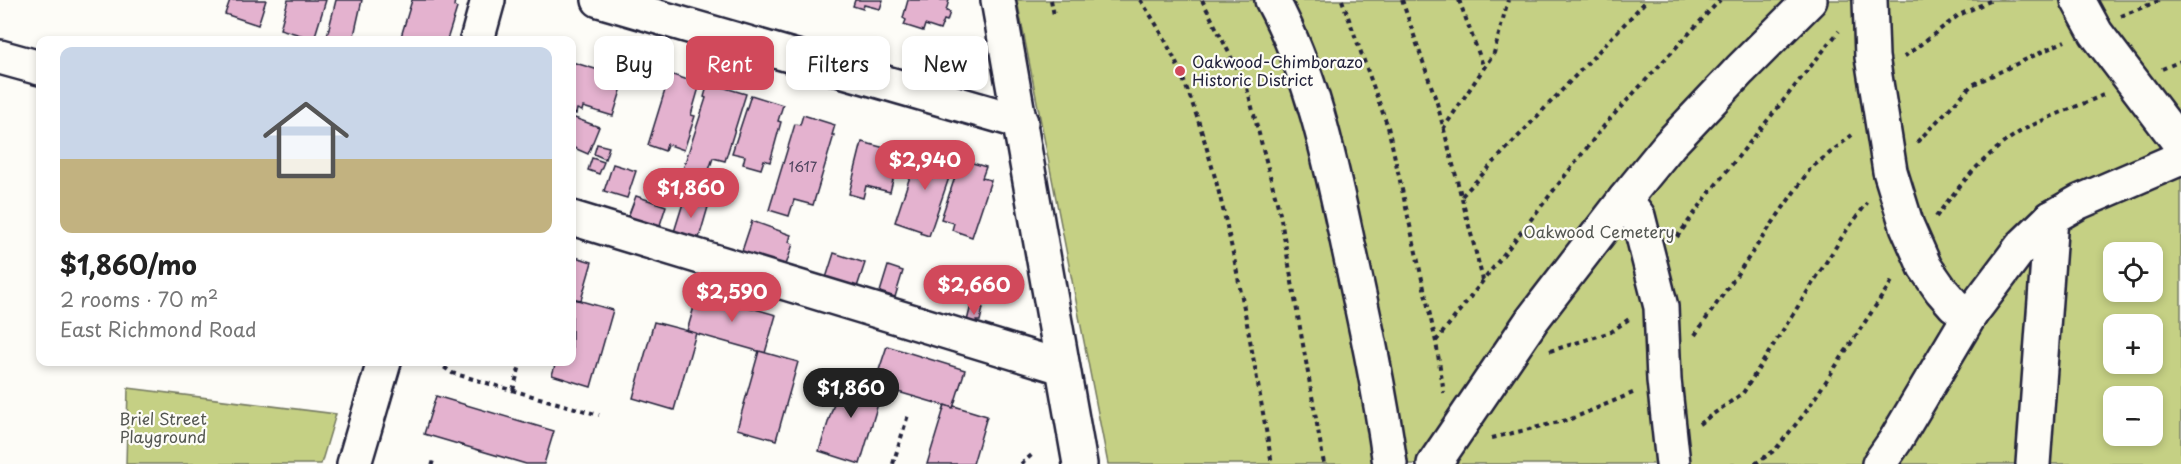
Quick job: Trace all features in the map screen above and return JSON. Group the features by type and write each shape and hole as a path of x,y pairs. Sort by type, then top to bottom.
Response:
{"street":[{"path":"478,36 488,0"},
{"path":"599,0 1021,122"},
{"path":"998,0 1080,464"},
{"path":"1272,0 1284,21 1307,77 1326,145 1384,416 1390,464"},
{"path":"1870,0 1872,57 1890,171 1915,247 1941,290 1954,305 1970,315"},
{"path":"2078,0 2096,33 2181,145"},
{"path":"1442,451 1532,320 1625,199 1789,7"},
{"path":"0,57 36,68"},
{"path":"1879,464 1970,315 2022,246 2051,218 2079,202 2181,158"},
{"path":"1625,199 1638,216 1656,284 1673,464"},
{"path":"2033,464 2051,218"},
{"path":"576,220 1062,367"},
{"path":"354,464 383,366"}],"path":[{"path":"1052,0 1054,15"},
{"path":"1140,0 1168,46 1200,122 1229,232 1272,464"},
{"path":"1202,0 1247,88 1281,214 1324,464"},
{"path":"1342,0 1388,126 1436,342 1442,451"},
{"path":"1402,0 1437,103 1483,280"},
{"path":"1459,0 1484,68"},
{"path":"1443,129 1494,53 1508,0"},
{"path":"1461,196 1647,0"},
{"path":"1436,342 1606,122 1720,0"},
{"path":"1875,79 1959,15 1992,0"},
{"path":"1543,353 1611,332 1656,284 1710,192 1842,27"},
{"path":"442,366 452,373 599,415"},
{"path":"513,390 520,366"},
{"path":"893,464 908,415"},
{"path":"1022,464 1034,453"}],"green space":[{"name":"Oakwood Cemetery","path":"1017,0 2181,0 2181,464 1108,464"},
{"name":"Briel Street Playground","path":"128,388 336,414 321,464 126,464"}],"building":[{"path":"230,0 266,0 258,25 225,14"},
{"path":"288,0 326,0 315,36 304,36 280,29"},
{"path":"336,0 362,0 354,36 327,36"},
{"path":"412,0 455,0 454,6 457,8 448,36 401,36"},
{"path":"855,0 883,0 880,9 864,5 863,9 853,6"},
{"path":"908,0 949,0 946,11 950,12 947,21 944,20 940,30 925,25 923,31 904,25 906,20 903,18"},
{"path":"576,63 594,69 594,90 621,90 613,116 583,107 582,111 577,109 576,114"},
{"path":"674,75 686,79 686,90 698,90 691,115 695,116 684,150 667,144 665,151 648,145 665,90 674,90"},
{"path":"706,90 732,90 746,94 725,161 713,158 707,176 683,169 706,98 704,97"},
{"path":"751,95 783,105 778,121 781,122 770,162 764,160 761,169 743,164 745,156 732,153"},
{"path":"803,115 835,125 832,135 834,135 813,205 794,200 789,216 769,210 795,124 800,125"},
{"path":"576,118 599,127 588,154 576,149"},
{"path":"862,142 900,152 890,192 866,186 863,198 849,194"},
{"path":"597,144 609,147 605,159 594,154"},
{"path":"920,146 950,156 947,164 953,166 929,236 895,222"},
{"path":"592,158 604,162 599,174 588,170"},
{"path":"963,160 986,167 982,178 991,180 972,237 952,230 954,223 941,219 958,168 961,168"},
{"path":"613,164 636,171 627,198 604,191"},
{"path":"636,196 666,206 659,228 628,217"},
{"path":"684,200 708,207 699,238 674,232"},
{"path":"752,221 791,235 789,242 793,244 784,271 740,257"},
{"path":"834,253 865,263 857,287 826,278"},
{"path":"576,257 592,262 581,300 576,299"},
{"path":"888,266 903,271 895,297 880,292"},
{"path":"698,293 776,315 765,353 687,331"},
{"path":"576,300 613,310 591,387 552,375 555,366 576,366"},
{"path":"971,305 983,308 980,321 976,321 975,327 966,325"},
{"path":"654,322 696,333 674,410 633,398"},
{"path":"887,346 965,370 953,408 874,385"},
{"path":"759,351 798,362 776,440 737,429"},
{"path":"843,375 883,387 860,464 819,451"},
{"path":"436,396 554,431 544,464 526,464 424,434"},
{"path":"945,405 987,416 973,464 927,464"}],"place":[{"name":"Oakwood-Chimborazo Historic District","path":"1180,71"}]}
